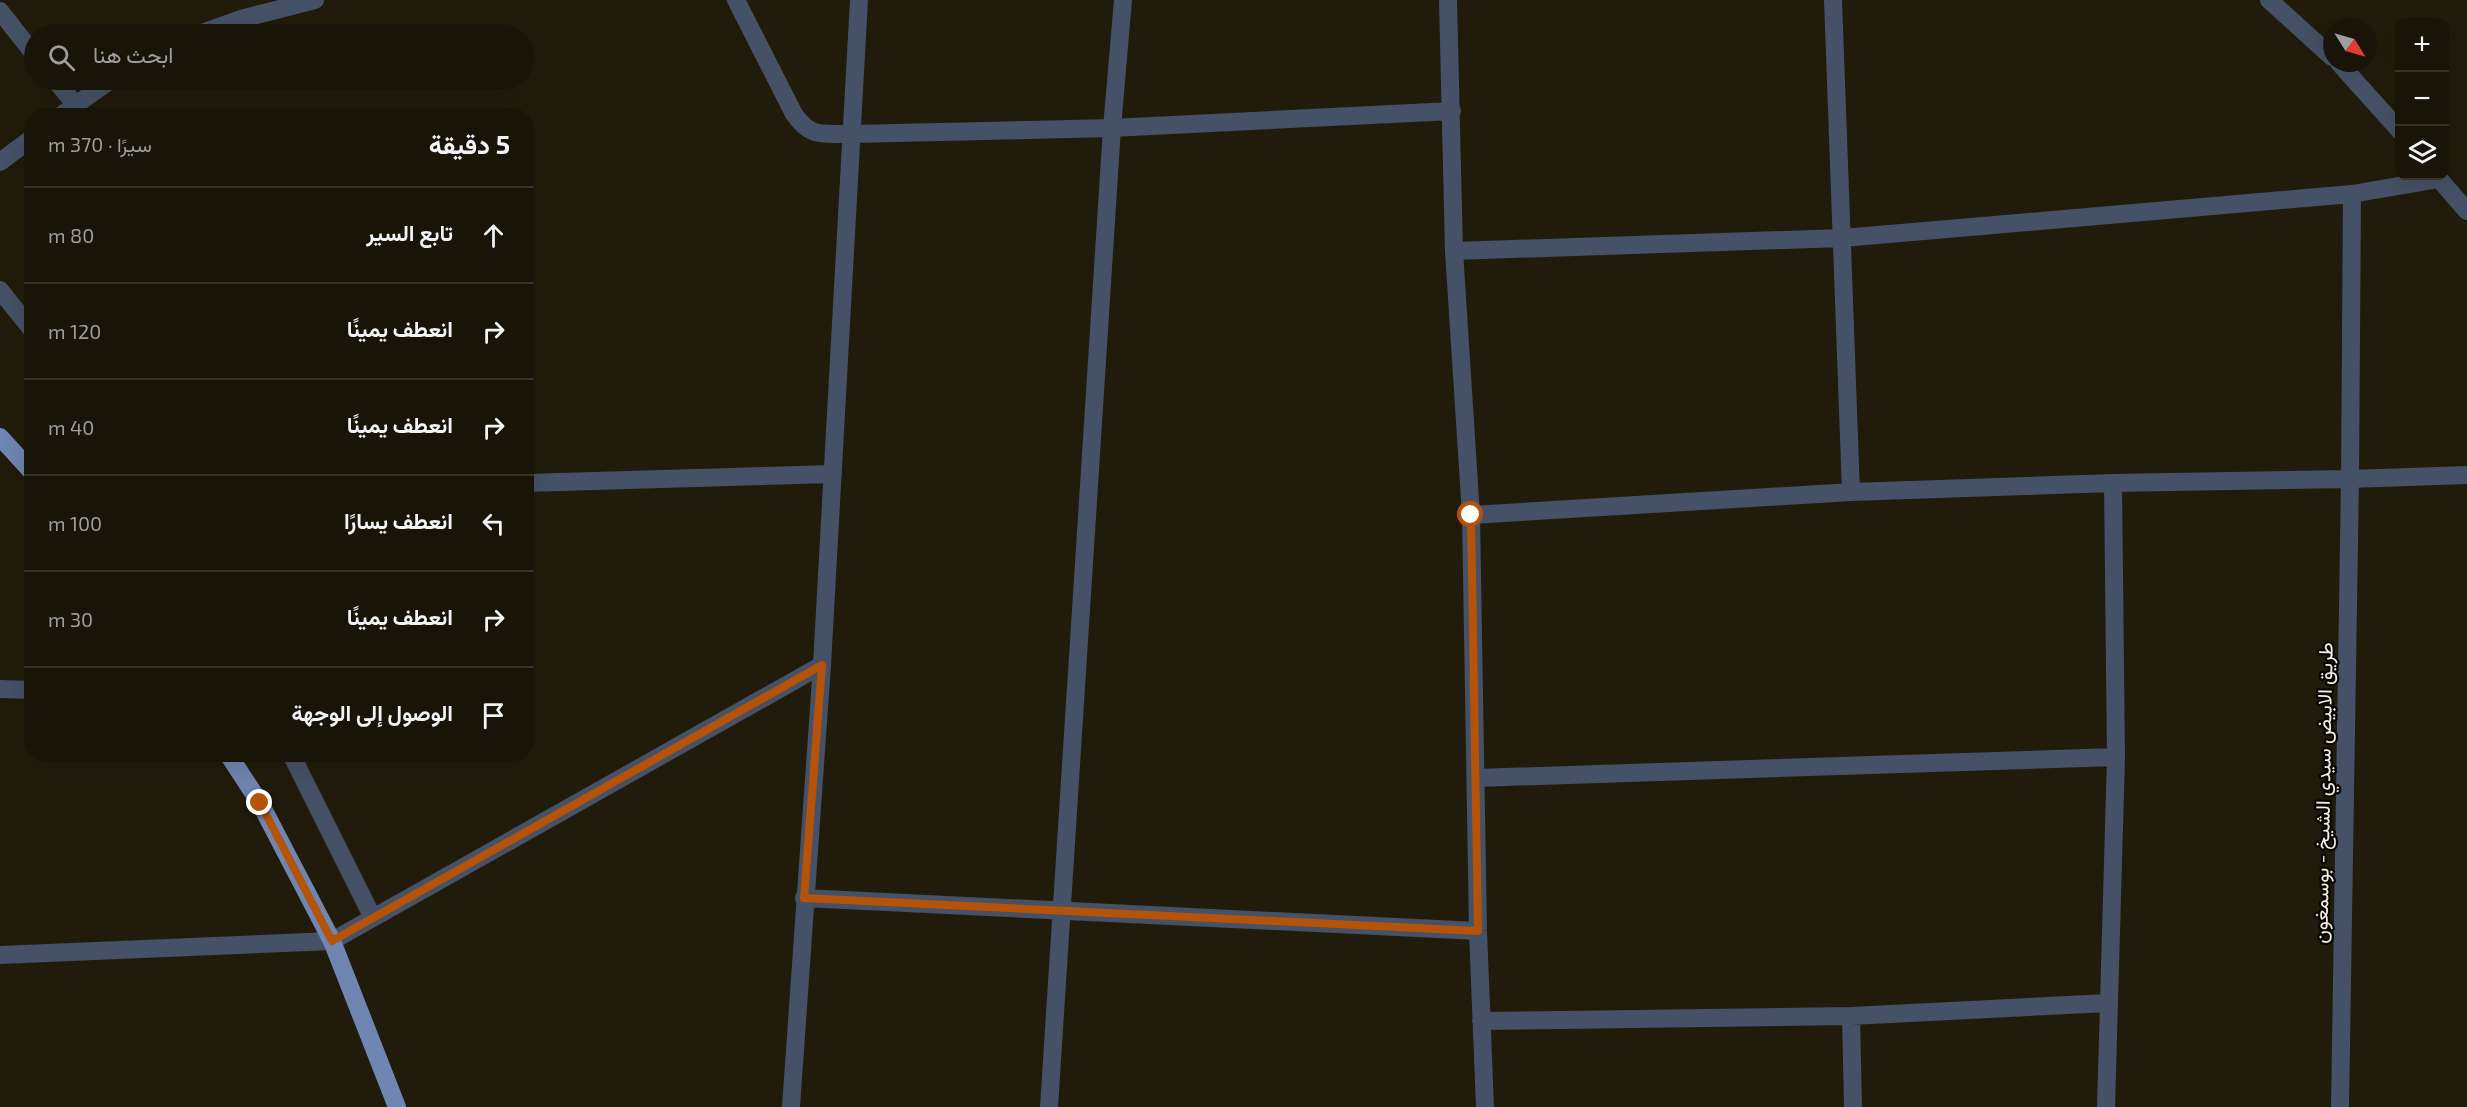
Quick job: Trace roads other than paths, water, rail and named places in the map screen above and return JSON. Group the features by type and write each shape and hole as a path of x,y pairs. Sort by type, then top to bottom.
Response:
{"main road":[{"path":"0,437 24,463"},
{"path":"233,762 260,803 332,941 397,1107"}],"street":[{"path":"229,24 315,0"},
{"path":"736,0 801,125 814,133 851,135 1112,128 1452,111"},
{"path":"791,1107 822,665 859,0"},
{"path":"1049,1107 1112,128 1123,0"},
{"path":"1448,0 1454,252 1471,515 1478,931 1485,1107"},
{"path":"1833,0 1851,492"},
{"path":"2269,0 2323,49"},
{"path":"0,11 24,41"},
{"path":"2347,72 2396,126"},
{"path":"64,90 75,104"},
{"path":"70,108 96,90"},
{"path":"0,162 24,144"},
{"path":"1454,252 1843,238 2352,194 2422,180"},
{"path":"2440,180 2467,211"},
{"name":"طريق الابيض سيدي الشيخ - بوسمغون","path":"2340,1107 2352,194"},
{"path":"0,290 24,320"},
{"path":"534,483 833,474"},
{"path":"1471,515 1851,492 2467,475"},
{"path":"2106,1107 2116,757 2114,483"},
{"path":"0,955 332,941 822,665"},
{"path":"0,689 24,690"},
{"path":"1476,778 2116,757"},
{"path":"295,762 373,918"},
{"path":"804,898 1478,931"},
{"path":"1481,1021 1851,1016 2108,1003"},
{"path":"1851,1016 1853,1107"}]}
